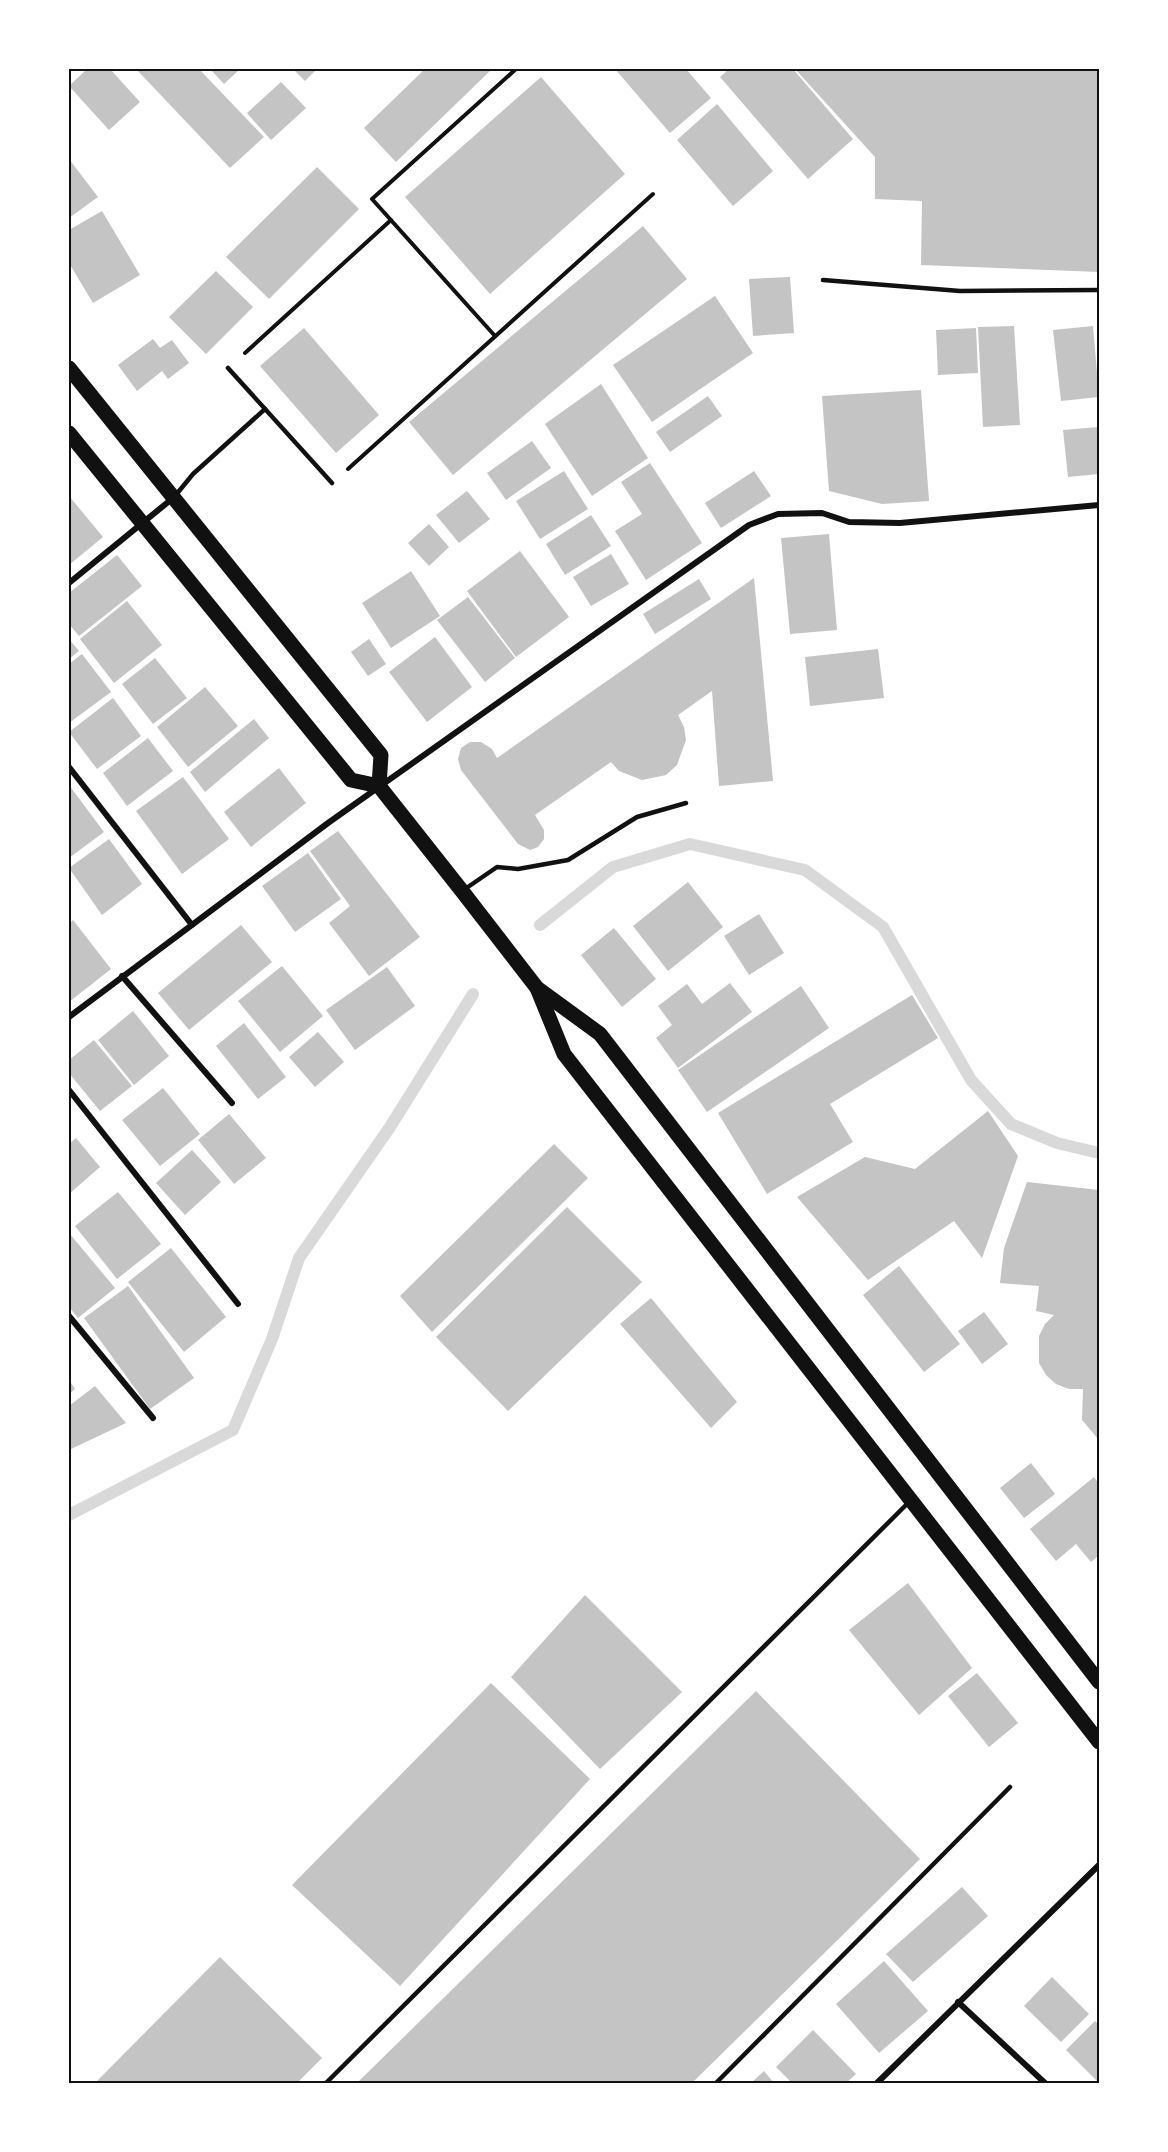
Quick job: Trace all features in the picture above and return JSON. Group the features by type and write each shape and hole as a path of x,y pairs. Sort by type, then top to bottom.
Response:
{"main road":[{"path":"69,369 175,496 381,755 379,786"},
{"path":"69,433 351,780 379,786 462,891 537,988 564,1054 1099,1742"},
{"path":"537,988 600,1034 1099,1682"}],"street":[{"path":"69,583 175,496"},
{"path":"69,1017 379,786 749,525 778,514 822,513 849,522 900,523 1099,505"},
{"path":"69,767 192,925"},
{"path":"122,976 232,1103"},
{"path":"69,1090 238,1304"},
{"path":"69,1316 153,1419"},
{"path":"877,2083 1099,1865"},
{"path":"958,2002 1045,2083"}],"lane":[{"path":"823,280 960,291 1099,290"},
{"path":"228,368 332,483"},
{"path":"175,496 194,474 265,409"},
{"path":"462,891 497,867 518,869 568,860 637,817 686,804"},
{"path":"326,2083 910,1501"},
{"path":"716,2083 1010,1787"}],"path":[{"path":"495,336 372,199 516,69"},
{"path":"332,483 653,194"},
{"path":"228,368 391,220"}],"building":[{"path":"87,69 110,69 140,102 109,130 69,86"},
{"path":"136,69 199,69 264,137 230,168"},
{"path":"210,69 240,69 224,84"},
{"path":"293,69 317,69 305,81"},
{"path":"425,69 492,69 396,162 364,128"},
{"path":"615,69 686,69 711,98 670,133"},
{"path":"729,69 793,69 853,139 808,179 720,77"},
{"path":"795,69 1099,69 1099,272 921,265 922,201 875,199 875,157"},
{"path":"541,77 625,174 490,294 405,197"},
{"path":"281,82 306,108 271,140 247,113"},
{"path":"717,104 773,171 733,206 677,140"},
{"path":"69,159 98,197 69,218"},
{"path":"317,167 359,209 269,299 226,257"},
{"path":"102,211 140,275 93,303 69,263 69,230"},
{"path":"643,226 687,279 453,475 409,422"},
{"path":"216,271 253,307 206,354 169,317"},
{"path":"790,277 794,333 753,336 749,279"},
{"path":"715,296 753,353 652,422 613,365"},
{"path":"1014,326 1020,425 983,427 978,327"},
{"path":"1093,326 1099,397 1061,401 1053,330"},
{"path":"304,328 379,415 336,453 260,366"},
{"path":"976,328 978,373 938,375 936,330"},
{"path":"153,339 160,348 172,340 189,363 168,379 162,371 137,391 118,365"},
{"path":"601,384 648,458 592,496 545,424"},
{"path":"921,390 929,501 882,504 829,491 822,396"},
{"path":"708,396 722,416 670,452 656,432"},
{"path":"1099,427 1099,474 1068,477 1063,430"},
{"path":"532,441 551,468 506,500 487,473"},
{"path":"650,463 702,543 646,580 615,531 642,514 621,482"},
{"path":"564,471 588,509 540,539 516,501"},
{"path":"754,471 771,496 721,528 705,503"},
{"path":"467,491 490,519 459,543 436,515"},
{"path":"69,496 103,537 69,565"},
{"path":"591,515 611,546 565,575 546,544"},
{"path":"429,524 449,547 429,566 408,543"},
{"path":"829,534 837,630 790,634 781,538"},
{"path":"520,551 569,617 516,657 467,591"},
{"path":"611,554 629,584 591,606 573,577"},
{"path":"117,555 142,586 79,636 69,624 69,593"},
{"path":"411,571 440,616 391,648 362,603"},
{"path":"754,578 773,781 719,786 712,691 678,715 684,727 686,740 677,765 666,775 642,780 619,771 611,762 535,815 544,830 544,839 538,847 530,850 518,844 461,770 458,759 461,748 470,742 481,742 492,749 497,758"},
{"path":"699,579 711,599 655,634 643,614"},
{"path":"468,597 515,658 485,682 437,620"},
{"path":"127,601 162,645 114,683 80,639"},
{"path":"435,637 472,687 427,722 389,672"},
{"path":"69,639 79,651 69,659"},
{"path":"369,639 386,664 368,676 351,652"},
{"path":"878,649 884,698 810,706 805,657"},
{"path":"82,654 111,692 69,723 69,664"},
{"path":"155,658 187,698 153,724 122,684"},
{"path":"205,687 238,726 188,767 157,727"},
{"path":"113,698 141,736 97,769 69,732"},
{"path":"254,719 269,738 205,792 190,772"},
{"path":"148,738 173,771 127,806 103,773"},
{"path":"279,768 306,803 251,847 224,812"},
{"path":"183,777 229,839 182,874 136,811"},
{"path":"69,785 104,832 69,858"},
{"path":"338,831 420,937 369,976 329,923 350,906 310,851"},
{"path":"109,839 142,884 102,915 69,868"},
{"path":"308,853 341,899 295,932 262,886"},
{"path":"688,882 723,927 668,971 633,926"},
{"path":"759,914 784,953 749,975 724,936"},
{"path":"73,920 111,969 69,1002 69,924"},
{"path":"241,925 272,962 189,1030 158,993"},
{"path":"614,928 656,979 622,1007 581,955"},
{"path":"282,966 323,1016 280,1052 238,1001"},
{"path":"387,967 415,1006 355,1050 326,1010"},
{"path":"730,983 752,1012 678,1068 656,1038 672,1025 658,1006 687,984 702,1004"},
{"path":"801,986 829,1028 707,1112 678,1070"},
{"path":"912,995 938,1038 830,1104 853,1142 767,1194 718,1113"},
{"path":"133,1011 169,1056 134,1085 98,1040"},
{"path":"244,1023 286,1077 258,1099 216,1046"},
{"path":"318,1032 344,1062 315,1087 289,1057"},
{"path":"94,1040 132,1086 100,1111 69,1073 69,1060"},
{"path":"163,1088 200,1134 160,1166 122,1120"},
{"path":"988,1111 1018,1156 982,1258 954,1221 868,1280 797,1197 865,1157 915,1169"},
{"path":"229,1114 266,1158 234,1184 198,1140"},
{"path":"76,1138 100,1167 69,1194 69,1144"},
{"path":"554,1144 588,1178 432,1332 400,1296"},
{"path":"192,1150 221,1182 185,1215 156,1183"},
{"path":"1027,1182 1099,1190 1099,1440 1082,1420 1083,1389 1069,1389 1056,1384 1046,1375 1039,1363 1039,1336 1045,1324 1054,1315 1036,1311 1039,1286 1000,1283 1004,1248"},
{"path":"118,1192 161,1244 117,1279 75,1226"},
{"path":"567,1207 642,1282 508,1411 436,1337"},
{"path":"69,1233 115,1288 78,1318 69,1307"},
{"path":"171,1248 226,1317 184,1352 128,1282"},
{"path":"899,1266 960,1344 924,1372 863,1295"},
{"path":"128,1286 194,1378 150,1409 84,1318"},
{"path":"651,1298 737,1402 711,1428 620,1324"},
{"path":"984,1312 1008,1344 982,1364 958,1331"},
{"path":"69,1380 75,1389 69,1394"},
{"path":"95,1386 126,1423 69,1450 69,1406"},
{"path":"1031,1463 1055,1494 1024,1518 1000,1488"},
{"path":"1094,1477 1099,1484 1099,1555 1091,1562 1076,1544 1056,1561 1030,1529"},
{"path":"908,1583 972,1668 919,1715 849,1630"},
{"path":"585,1595 682,1692 600,1769 511,1677"},
{"path":"977,1673 1018,1723 989,1747 948,1696"},
{"path":"491,1683 590,1779 400,1986 292,1885"},
{"path":"756,1691 920,1859 692,2083 357,2083"},
{"path":"962,1887 988,1916 913,1982 886,1954"},
{"path":"220,1957 322,2058 297,2083 95,2083"},
{"path":"884,1961 928,2011 879,2053 836,2004"},
{"path":"1052,1977 1089,2014 1061,2042 1024,2006"},
{"path":"1095,2021 1099,2025 1099,2083 1066,2050"},
{"path":"813,2030 856,2074 846,2083 792,2083 776,2067"},
{"path":"764,2071 774,2083 751,2083"}],"waterway":[{"path":"540,925 613,867 690,844 805,870 883,927 971,1080 1011,1124 1057,1143 1099,1153"},
{"path":"69,1515 233,1430 272,1339 299,1258 390,1127 473,994"}]}
